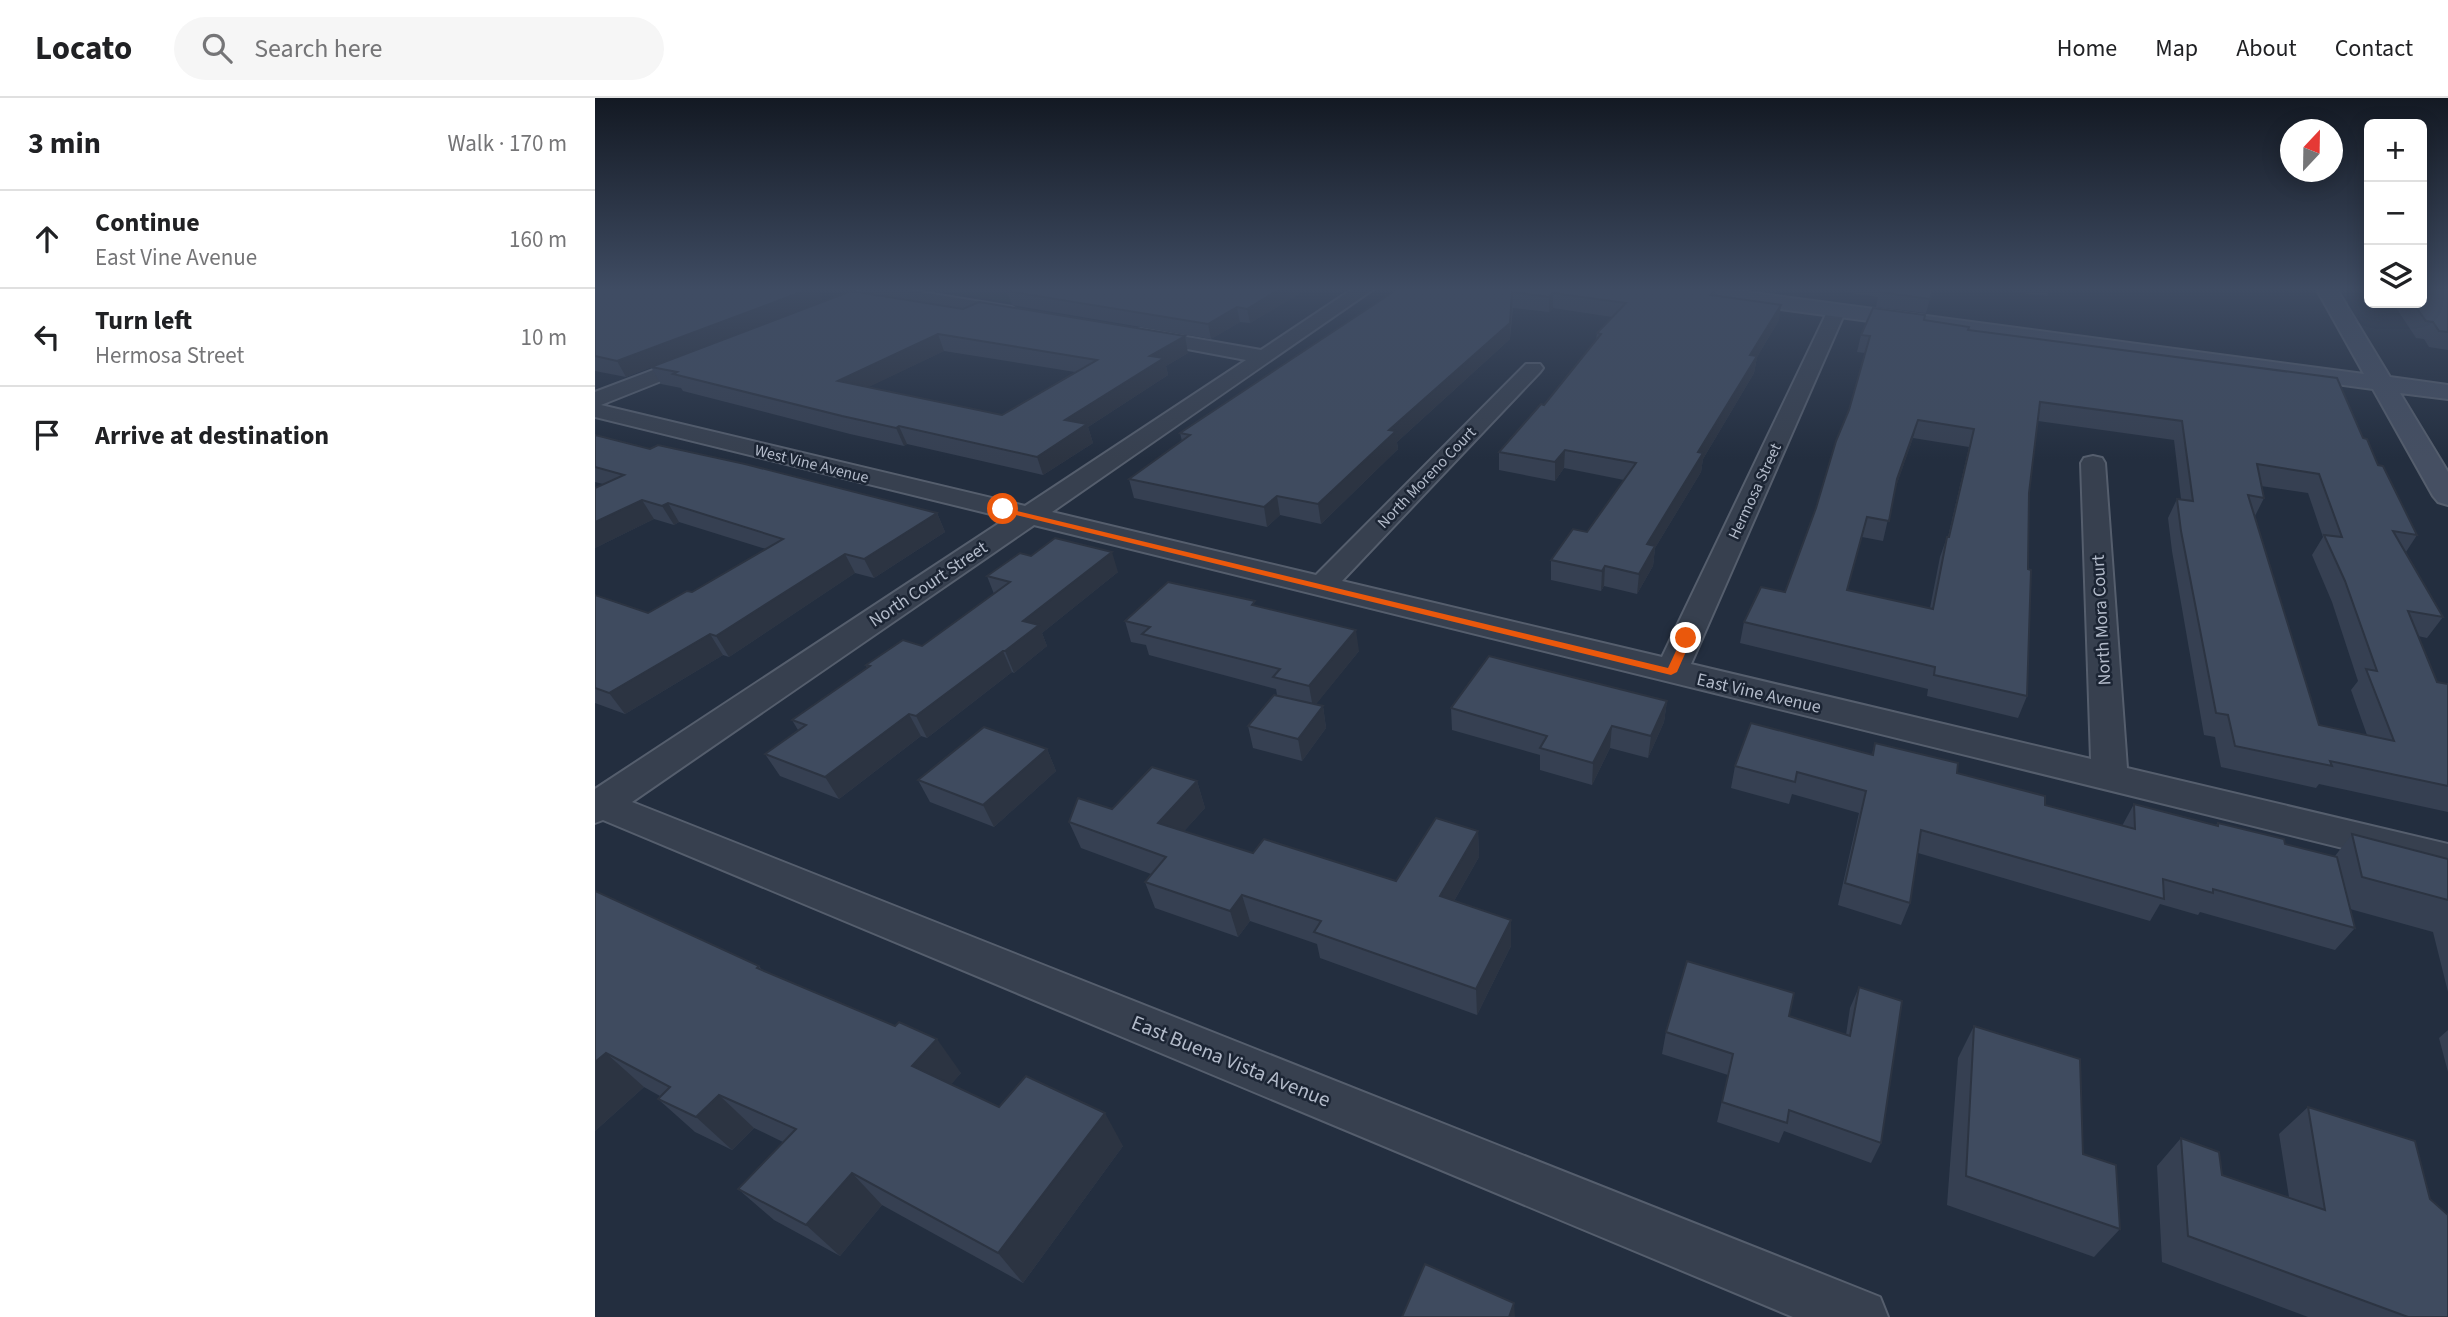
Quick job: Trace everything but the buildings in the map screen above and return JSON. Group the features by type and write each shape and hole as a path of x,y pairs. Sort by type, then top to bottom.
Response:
{"street":[{"path":"1195,345 1266,357"},
{"name":"North Court Street","path":"597,805 1284,345"},
{"name":"Hermosa Street","path":"1671,672 1821,345"},
{"path":"2097,345 2448,392"},
{"path":"2359,345 2448,496"},
{"path":"595,400 710,355"},
{"name":"North Moreno Court","path":"1320,587 1532,368"},
{"name":"West Vine Avenue","path":"595,410 1029,516"},
{"name":"North Mora Court","path":"2093,463 2110,777"},
{"name":"East Vine Avenue","path":"1029,516 2448,859"},
{"name":"East Buena Vista Avenue","path":"597,805 1860,1317"}],"route":[{"path":"1003,509 1671,672 1686,638"}]}
